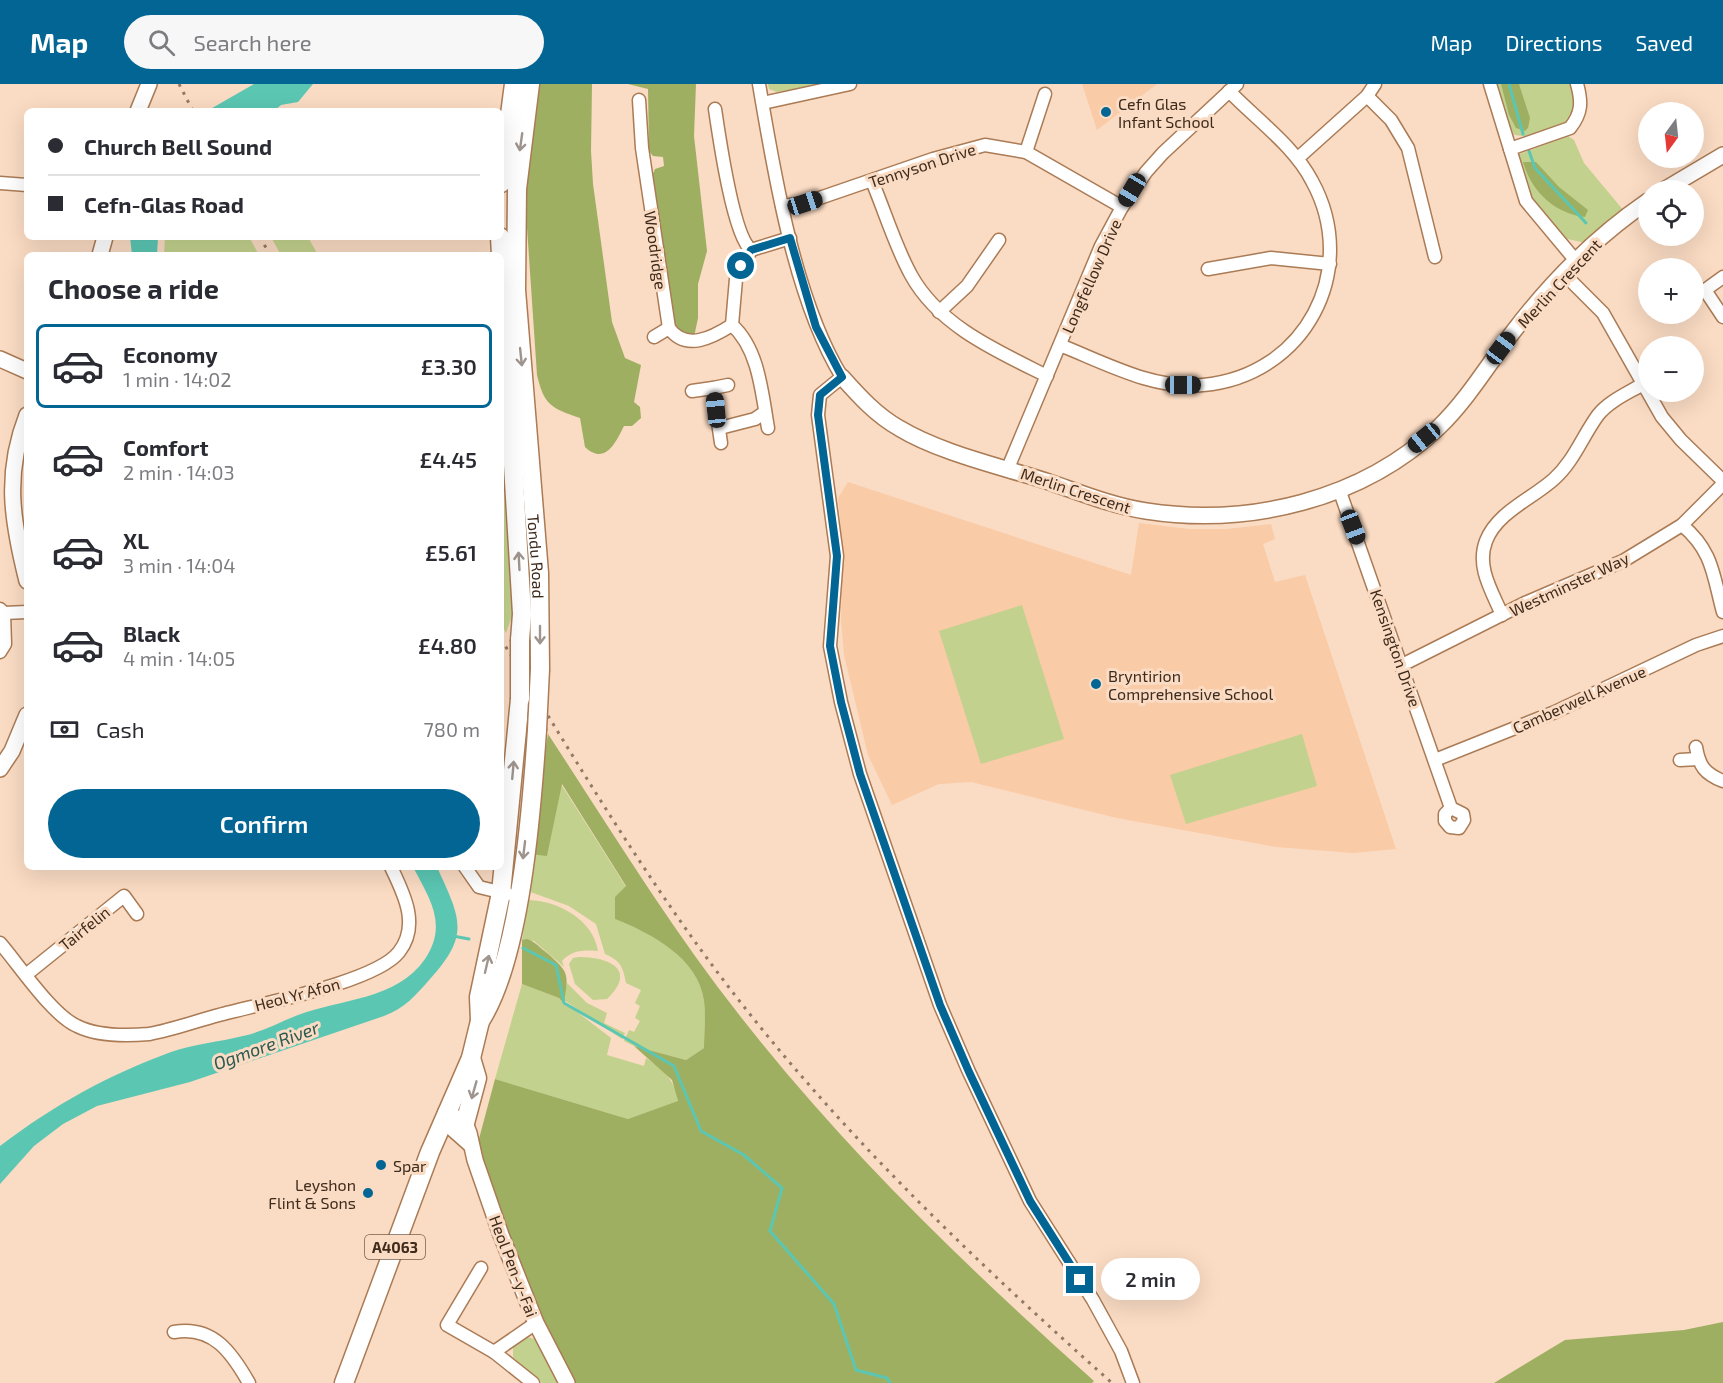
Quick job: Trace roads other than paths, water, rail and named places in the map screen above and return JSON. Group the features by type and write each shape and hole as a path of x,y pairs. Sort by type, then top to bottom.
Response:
{"main road":[{"path":"504,160 514,84"},
{"name":"Tondu Road","path":"509,895 520,699 522,614 507,320 517,189 530,84"},
{"name":"Tondu Road","path":"446,1112 471,1058 480,1021 479,997 509,895 537,730 540,669 539,573 532,462 504,293"},
{"path":"466,1136 477,1078 471,1058"},
{"name":"A4063","path":"344,1383 446,1112"}],"street":[{"path":"139,108 149,84"},
{"path":"759,84 790,238 816,327 842,377 820,395 817,408 837,556 830,619 830,646 841,702 860,774 940,1005 969,1072 1030,1201 1093,1300 1121,1351 1133,1383"},
{"path":"763,103 850,84"},
{"path":"1298,158 1367,96 1375,84"},
{"path":"1490,84 1526,201 1576,261"},
{"path":"1510,149 1570,128 1576,121 1581,105 1576,84"},
{"path":"1060,345 1134,374 1169,384 1202,386 1222,382 1259,369 1292,345 1324,294 1330,264 1329,229 1314,183 1298,158 1233,88"},
{"name":"Longfellow Drive","path":"1008,468 1101,246 1122,207 1146,172 1163,153 1233,88"},
{"path":"1026,152 1045,94"},
{"path":"1367,96 1391,120 1408,148 1435,257"},
{"name":"Woodridge","path":"639,100 642,148 669,328"},
{"path":"715,109 738,224 745,245 751,250"},
{"name":"Tennyson Drive","path":"782,206 805,203 985,145 1026,152 1122,207"},
{"path":"1681,180 1723,155"},
{"path":"872,181 910,275 939,312 984,343 1047,376"},
{"path":"0,183 24,185"},
{"name":"Merlin Crescent","path":"842,377 867,404 901,429 1124,507 1183,516 1251,514 1301,503 1340,489 1379,470 1438,427 1467,395 1525,317 1563,273 1606,232 1638,208"},
{"path":"768,428 761,382 748,344 732,325 736,279 751,250 790,238"},
{"path":"939,312 967,286 999,240"},
{"path":"1208,269 1271,258 1330,264"},
{"path":"1563,273 1604,313 1638,375"},
{"path":"1723,277 1702,285 1723,317"},
{"path":"654,337 669,328 680,339 694,341 710,338 732,325"},
{"path":"0,359 24,369"},
{"path":"692,391 728,385"},
{"path":"1502,615 1485,578 1484,550 1491,530 1503,517 1535,495 1563,470 1578,452 1599,414 1607,405 1638,387"},
{"path":"713,388 721,443"},
{"path":"1653,402 1674,433 1723,483"},
{"path":"720,428 755,419 765,412"},
{"path":"24,426 12,472 13,520 24,568"},
{"name":"Westminster Way","path":"1402,665 1502,615 1623,561 1682,525 1723,483"},
{"name":"Kensington Drive","path":"1340,489 1451,808"},
{"path":"1682,525 1697,537 1707,553 1723,612"},
{"path":"0,652 5,644 2,611 24,612"},
{"name":"Camberwell Avenue","path":"1435,760 1555,712 1696,645 1723,636"},
{"path":"0,769 12,751 24,722"},
{"path":"1680,760 1697,753 1709,776 1723,781"},
{"name":"Heol Yr Afon","path":"27,974 61,1016 77,1026 99,1034 149,1034 345,981 393,959 403,947 410,919 404,894 392,870"},
{"path":"467,870 479,887 509,895"},
{"name":"Tairfelin","path":"27,974 124,896 137,914"},
{"path":"0,943 27,974"},
{"name":"Heol Pen-y-Fai","path":"446,1112 452,1128 466,1136 501,1235 536,1323 567,1383"},
{"path":"435,1142 466,1136"},
{"path":"481,1268 447,1325 494,1352 533,1383"},
{"path":"494,1352 536,1323"},
{"path":"174,1332 186,1330 220,1342 232,1353 249,1383"}],"water":[{"path":"254,84 313,84 298,102 281,105 278,108 212,108"},
{"path":"130,240 158,240 157,252 132,252"},
{"name":"Ogmore River","path":"415,870 438,870 456,913 456,937 452,950 443,963 404,1005 384,1016 190,1082 97,1106 63,1124 34,1146 0,1184 0,1146 61,1104 103,1081 171,1052 250,1034 298,1015 384,991 399,983 413,973 432,947 436,923 425,890"}],"waterway":[{"path":"1509,84 1523,134"},
{"path":"1529,151 1535,168 1586,223"},
{"path":"453,936 469,939"},
{"path":"523,948 556,965 564,1003 674,1066 701,1131 744,1155 782,1188 770,1231 834,1304 856,1370 887,1378 890,1383"}],"railway":[{"path":"179,84 191,108"},
{"path":"262,240 268,252"},
{"path":"504,644 648,873 711,964 745,1008 787,1059 874,1156 967,1249 1112,1383"}],"place":[{"name":"Cefn Glas Infant School","path":"1106,112"},
{"name":"Bryntirion Comprehensive School","path":"1096,684"},
{"name":"Spar","path":"381,1165"},
{"name":"Leyshon Flint & Sons","path":"368,1193"}]}
